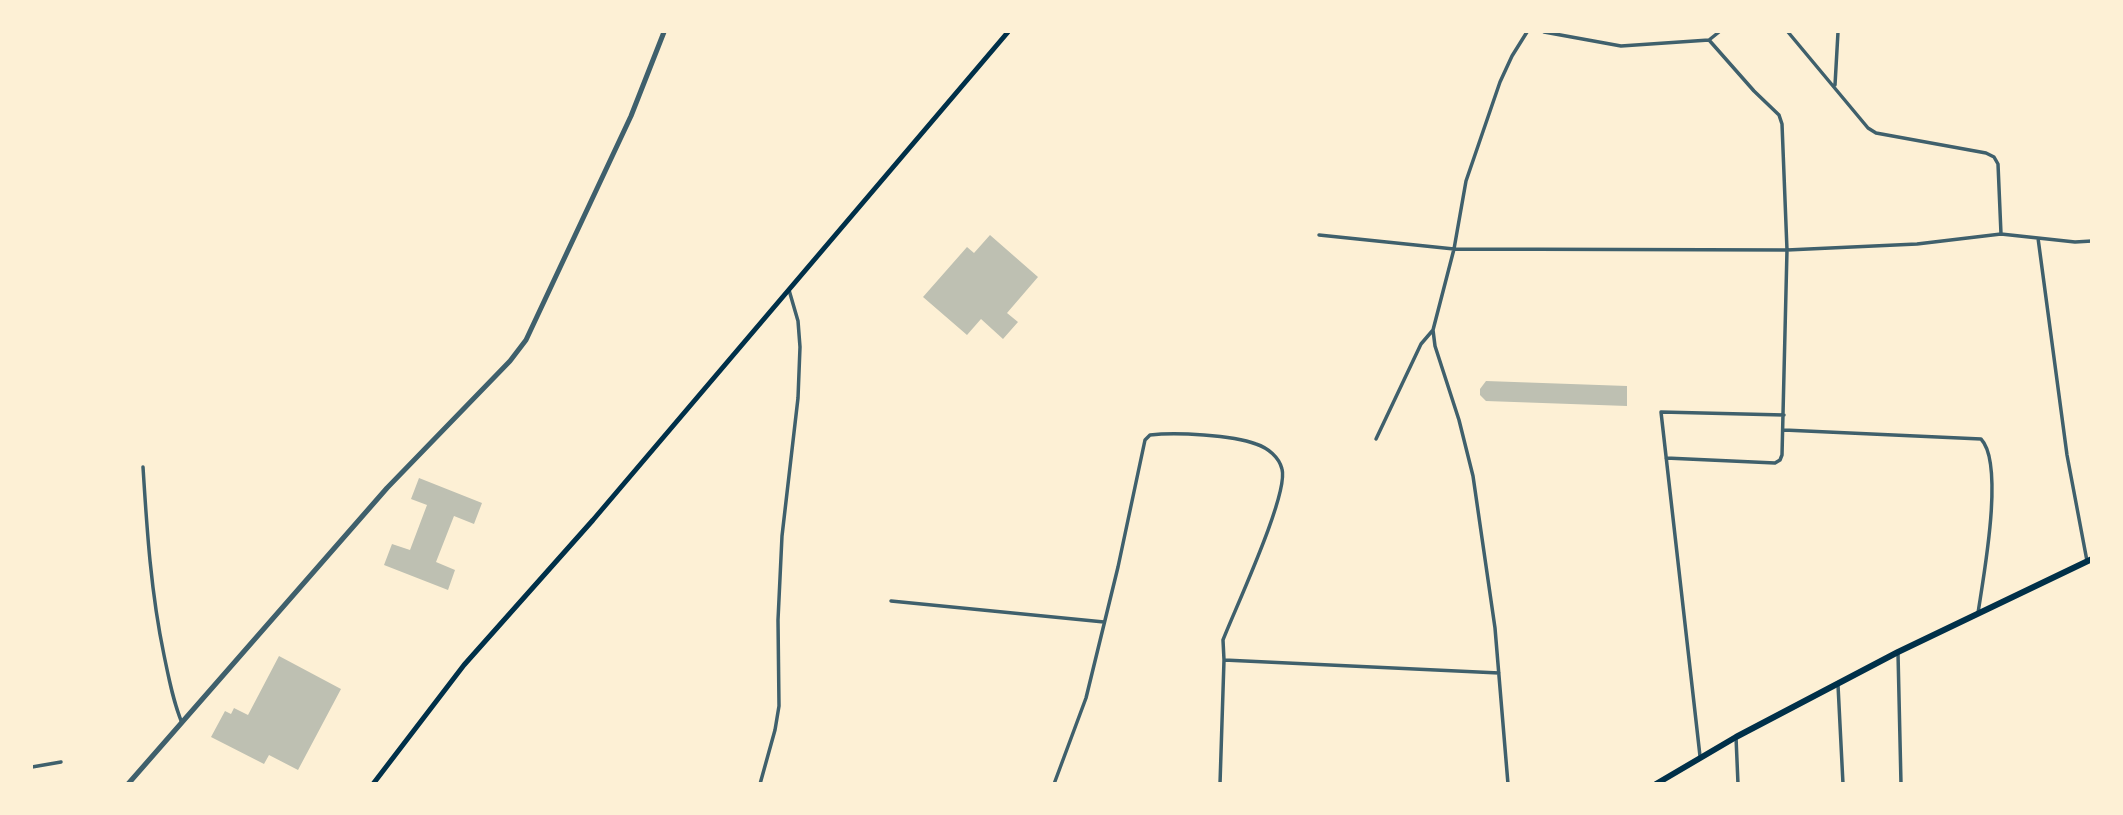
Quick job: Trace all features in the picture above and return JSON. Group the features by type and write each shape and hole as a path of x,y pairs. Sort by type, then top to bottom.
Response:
{"main road":[{"path":"373,783 464,665 593,520 1008,32"},
{"path":"1656,783 1736,737 1898,652 2089,560"}],"street":[{"path":"128,783 341,540 510,361 526,340 631,116 664,32"},
{"path":"1508,783 1499,673 1473,476 1457,413 1435,346 1433,330 1454,249 1466,181 1489,110 1512,56 1527,32"},
{"path":"1544,32 1621,46 1709,40 1719,32"},
{"path":"1788,32 1875,134 1986,153 1994,157 1998,164 2001,234"},
{"path":"1835,88 1838,32"},
{"path":"1666,458 1775,463 1782,455 1787,250 1782,124 1779,115 1709,40"},
{"path":"1319,235 1454,249 1787,250 1917,244 2001,234 2075,242 2091,241"},
{"path":"2038,238 2067,455 2089,560"},
{"path":"760,783 779,706 778,620 782,536 798,398 798,321 789,289"},
{"path":"1376,439 1421,344 1433,330"},
{"path":"1701,759 1661,412 1784,415"},
{"path":"1784,430 1981,439 1985,443 1992,470 1990,540 1978,613"},
{"path":"1054,783 1086,698 1145,440 1150,435 1157,434 1233,439 1258,444 1274,454 1282,467 1283,480 1277,506 1223,640 1220,783"},
{"path":"143,467 154,600 172,700 182,724"},
{"path":"891,601 1104,622"},
{"path":"1898,652 1901,783"},
{"path":"1224,660 1499,673"},
{"path":"1838,683 1843,783"},
{"path":"1736,737 1738,783"},
{"path":"32,767 61,762"}],"building":[{"path":"990,235 1038,277 1007,313 1018,322 1003,339 981,319 967,335 923,297 967,247 974,253"},
{"path":"1486,381 1627,386 1627,406 1486,401 1480,395 1480,389"},
{"path":"419,478 482,503 474,524 454,516 436,562 455,570 448,590 384,565 392,544 410,550 427,505 411,499"},
{"path":"279,656 341,689 298,770 269,755 264,764 211,737 225,711 231,714 234,708 248,715"}]}
